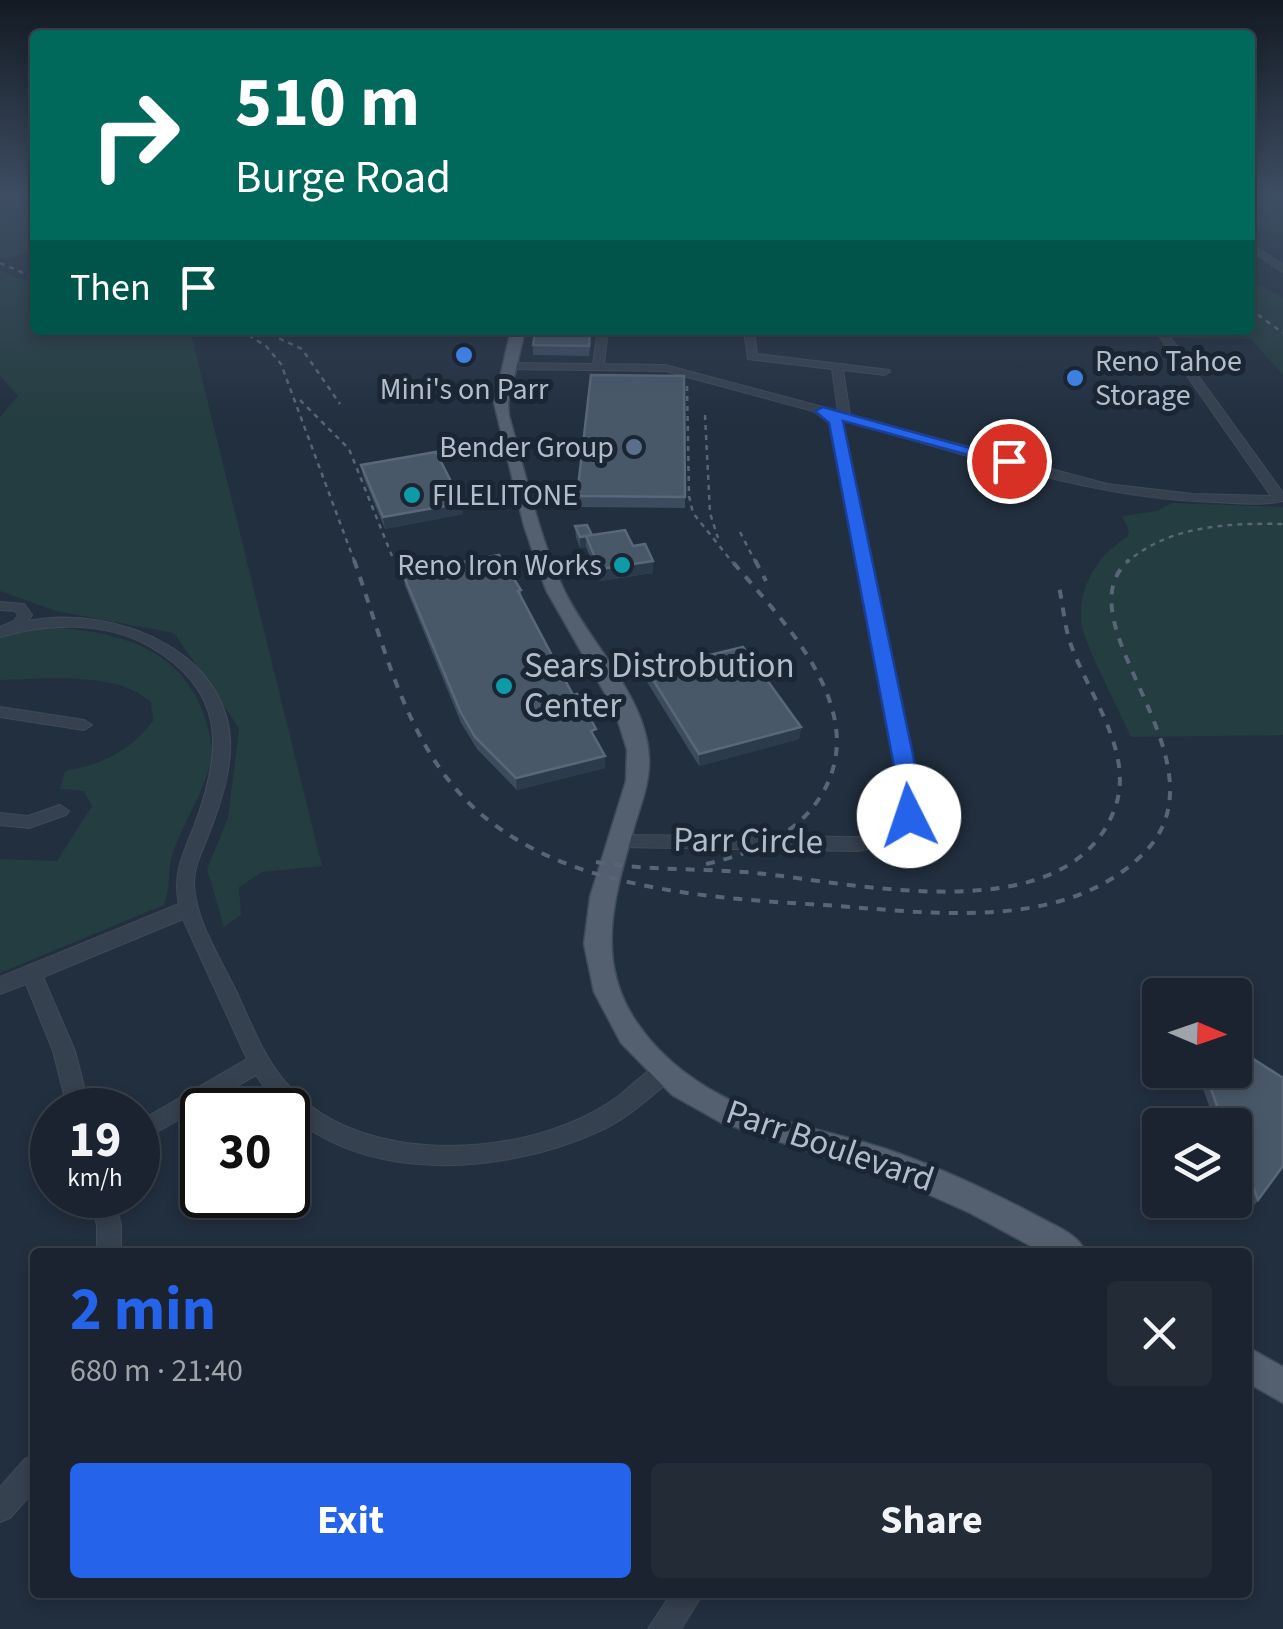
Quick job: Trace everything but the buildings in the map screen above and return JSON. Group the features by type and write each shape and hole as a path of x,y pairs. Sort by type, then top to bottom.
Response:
{"main road":[{"name":"Parr Boulevard","path":"517,335 502,416 553,586 636,739 636,782 598,918 599,963 613,1006 626,1030 664,1072 734,1116 935,1182 1062,1248"},
{"path":"1252,1367 1283,1386"}],"street":[{"path":"598,367 602,335"},
{"path":"750,335 752,357 884,372"},
{"path":"1164,335 1281,498"},
{"path":"510,366 674,370 1124,490 1206,499 1281,498"},
{"path":"836,367 844,415"},
{"name":"Parr Circle","path":"619,841 858,844 885,838 909,816 911,798 836,422 823,411"},
{"path":"2,605 52,621 106,627 164,647 196,675 215,705 222,728 219,780 186,870 190,908 258,1063 291,1103 321,1126 352,1140 398,1152 484,1154 560,1137 595,1123 628,1103 664,1072"},
{"path":"6,631 23,620 24,612"},
{"path":"6,631 52,621"},
{"path":"0,712 84,725"},
{"path":"0,819 29,822 60,812"},
{"path":"0,986 190,908"},
{"path":"31,972 64,1051 73,1088"},
{"path":"160,1120 258,1063"},
{"path":"107,1218 109,1248"},
{"path":"0,1508 30,1475"},
{"path":"663,1629 686,1598"}],"green space":[{"path":"0,271 30,282 30,335 191,335 322,866 262,872 239,887 241,915 224,927 207,869 228,818 239,728 174,633 56,611 0,591 0,417 18,396 0,376"},
{"path":"1255,280 1283,297 1283,375 1251,339 1170,335 1255,335"},
{"path":"1172,503 1283,507 1283,735 1131,737 1083,631 1083,596 1099,562 1127,537 1129,531 1122,516 1157,511"},
{"path":"39,626 112,636 155,653 189,684 206,720 212,754 204,784 173,852 164,905 0,973 0,859 57,861 92,806 84,791 60,789 65,771 114,755 135,741 153,721 151,702 119,685 59,678 0,680 0,638"}],"railway":[{"path":"16,270 30,276"},
{"path":"1255,313 1283,333"},
{"path":"248,335 266,346 281,364 355,563"},
{"path":"272,335 302,349 340,404"},
{"path":"687,386 689,496 693,513 733,563"},
{"path":"300,400 349,449 392,556"},
{"path":"705,415 710,513 718,538"},
{"path":"1128,561 1161,541 1200,529 1283,524"},
{"path":"740,532 756,563"},
{"path":"354,560 397,685 425,745 464,798 512,837 569,865 662,889 743,899 949,913 1034,907 1074,897 1111,879 1143,854 1166,818 1170,779 1160,738 1114,620 1113,587 1128,561"},
{"path":"706,864 740,855 787,832 822,794 835,762 836,731 829,699 815,669 775,611 731,560"},
{"path":"755,560 766,581"},
{"path":"596,862 957,892 1010,886 1056,872 1092,846 1116,805 1120,784 1113,741 1069,639 1059,587"}],"place":[{"name":"Mini's on Parr","path":"464,355"},
{"name":"Reno Tahoe Storage","path":"1075,378"},
{"name":"Bender Group","path":"634,447"},
{"name":"FILELITONE","path":"412,495"},
{"name":"Reno Iron Works","path":"622,565"},
{"name":"Sears Distrobution Center","path":"504,686"}],"route":[{"path":"909,816 911,798 836,422 823,411 1009,461"}]}
